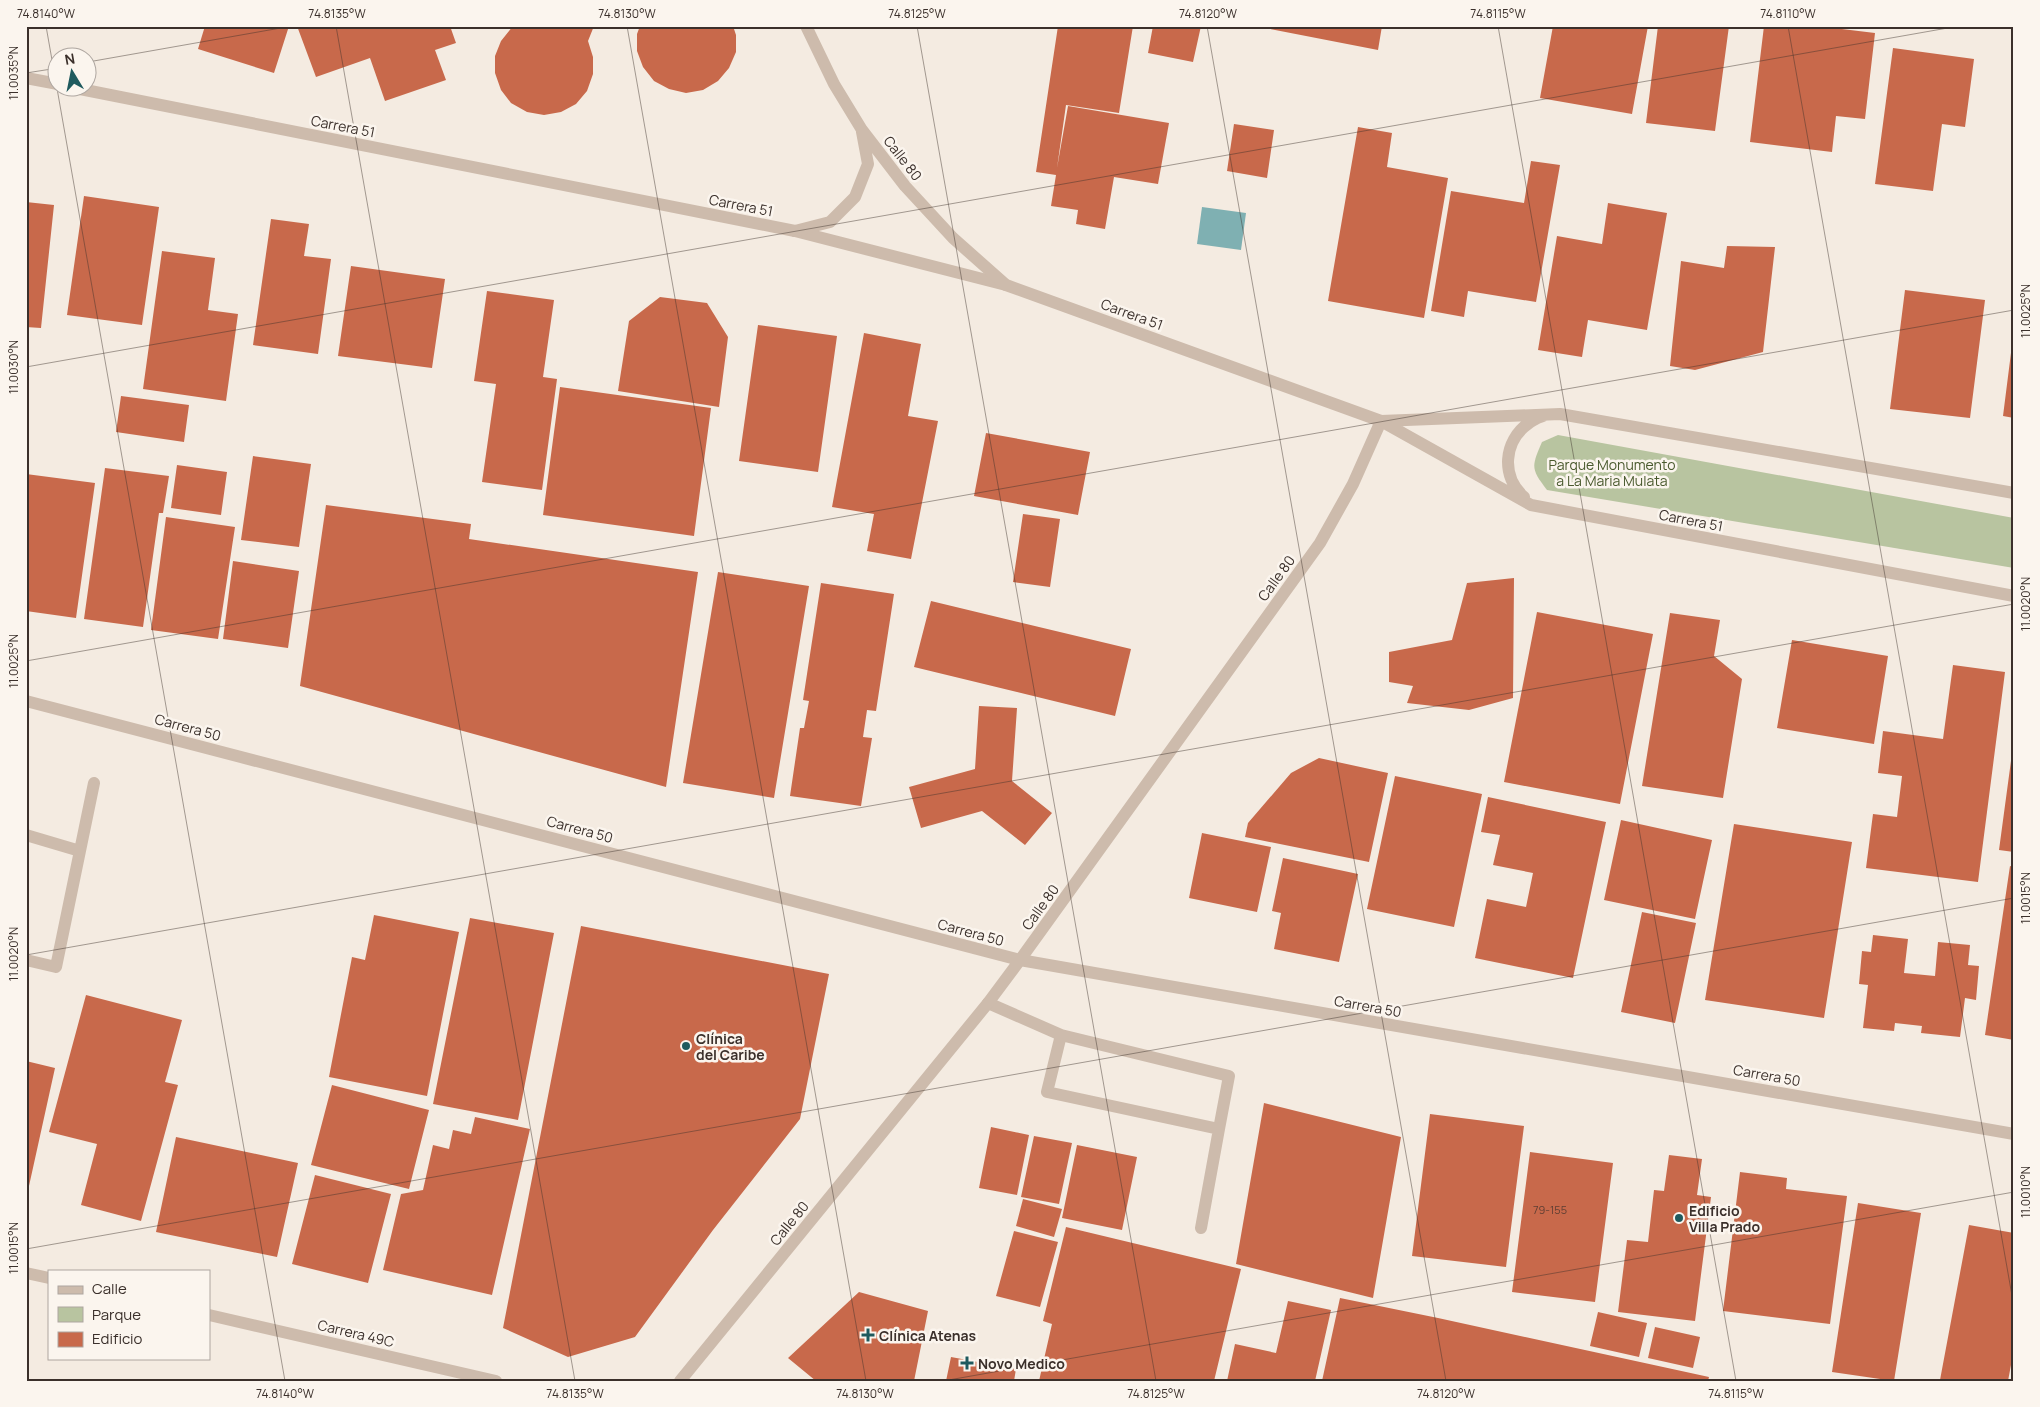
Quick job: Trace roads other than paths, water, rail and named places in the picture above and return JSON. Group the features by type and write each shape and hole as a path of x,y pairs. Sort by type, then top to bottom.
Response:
{"street":[{"name":"Calle 80","path":"806,26 834,84 862,130 905,186 953,238 1006,285"},
{"path":"26,78 48,82"},
{"name":"Carrera 51","path":"98,93 795,231 1006,285 1381,421 1532,505 2014,596"},
{"path":"795,231 830,222 855,197 868,164 862,130"},
{"path":"1532,505 1516,490 1507,470 1509,448 1520,429 1539,417 1560,414"},
{"name":"Carrera 51","path":"1381,421 1560,414 2014,493"},
{"name":"Calle 80","path":"680,1381 1020,960 1320,543 1353,484 1381,421"},
{"name":"Carrera 50","path":"26,701 1020,960 2014,1134"},
{"path":"26,960 56,967 94,784"},
{"path":"26,835 80,850"},
{"path":"988,1002 1061,1035 1229,1076 1201,1228"},
{"path":"1061,1035 1047,1092 1219,1129"},
{"path":"27,1276 48,1278"},
{"name":"Carrera 49C","path":"210,1315 496,1381"}],"water":[{"path":"1202,207 1246,213 1241,250 1197,244"}],"place":[{"name":"Clínica del Caribe","path":"686,1046"},
{"name":"Edificio Villa Prado","path":"1679,1218"},
{"name":"Clínica Atenas","path":"868,1335"},
{"name":"Novo Medico","path":"967,1363"}],"park label":[{"name":"Parque Monumento a La Maria Mulata","path":"1612,472"}]}
